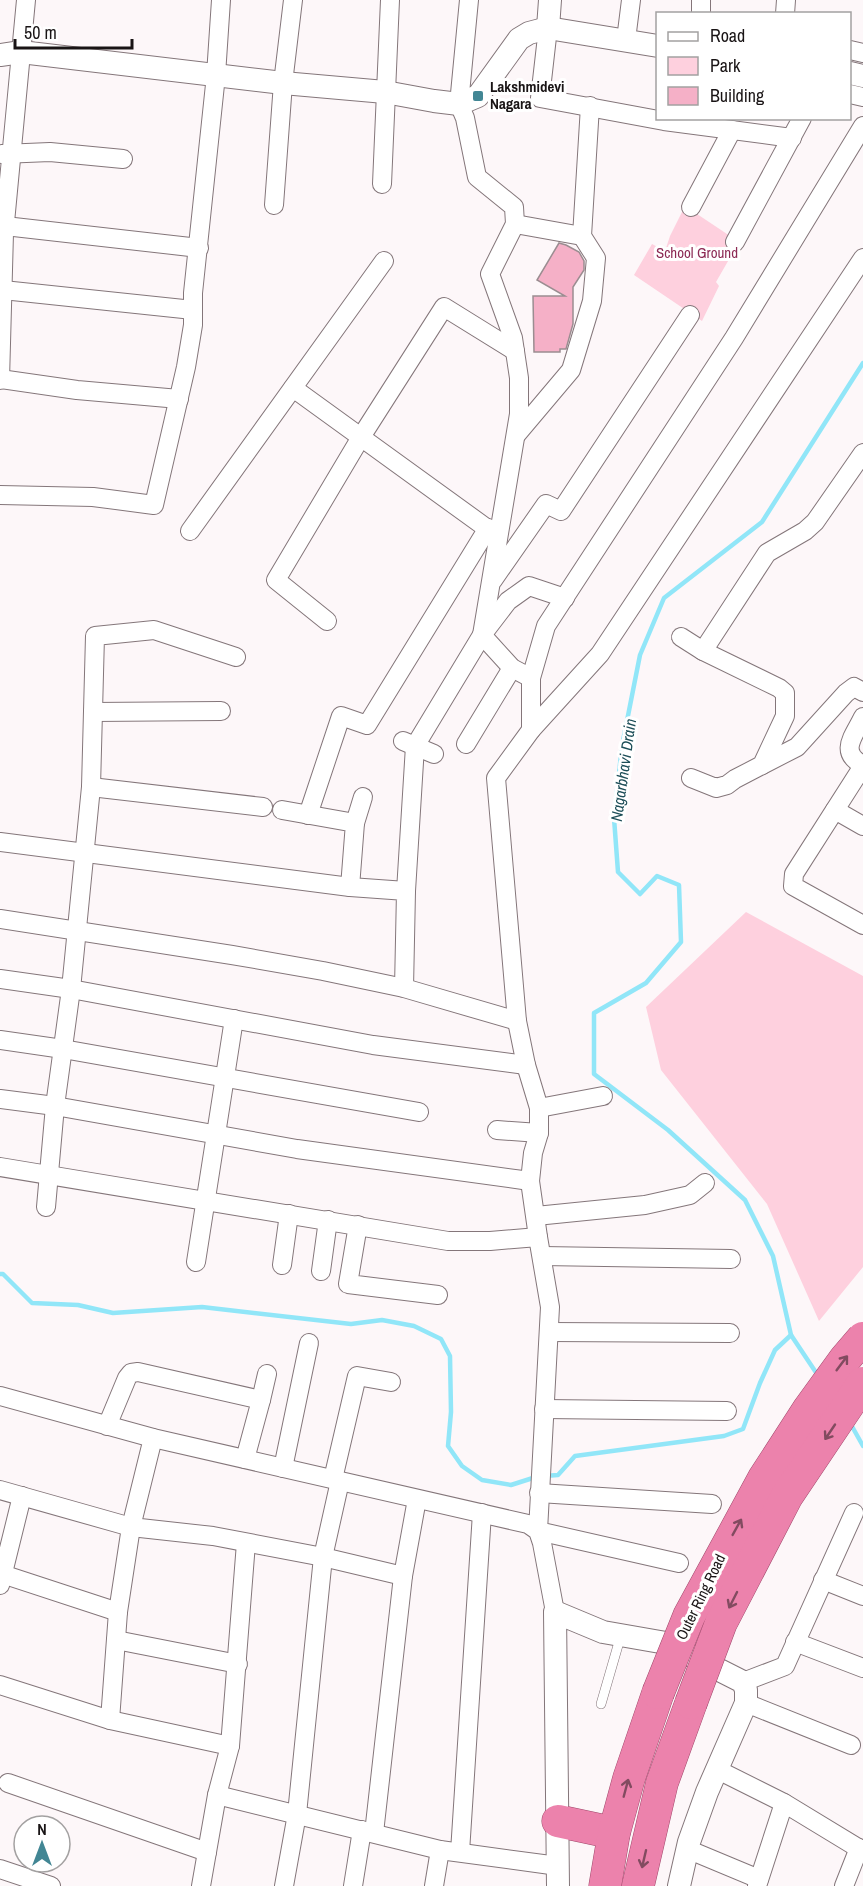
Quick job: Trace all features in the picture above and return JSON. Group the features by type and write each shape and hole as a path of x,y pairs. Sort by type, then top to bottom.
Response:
{"highway":[{"name":"Outer Ring Road","path":"604,1886 614,1833 629,1778 658,1694 689,1616 764,1478 808,1410 863,1338"},
{"name":"Outer Ring Road","path":"638,1886 662,1783 721,1623 787,1496 863,1383"},
{"path":"558,1821 614,1833"}],"street":[{"path":"26,0 11,53 3,231 0,380 76,390 179,399"},
{"path":"0,495 93,497 154,505 190,346 221,0"},
{"path":"274,205 292,0"},
{"path":"382,184 390,0"},
{"path":"469,0 459,104 465,118 477,177 514,207 515,224 490,274 513,338 519,378 519,414 516,435 493,532 490,584 482,634"},
{"path":"550,0 540,98 656,119"},
{"path":"626,40 631,0"},
{"path":"11,53 385,92 459,104 478,96 519,39 529,33 548,28 656,45"},
{"path":"516,435 571,370 592,301 596,258 582,236 590,106"},
{"path":"659,120 792,138"},
{"path":"735,242 801,120"},
{"path":"531,730 531,678 546,626 734,338 863,126"},
{"path":"691,207 732,130"},
{"path":"6,153 50,152 123,159"},
{"path":"515,224 582,236"},
{"path":"3,231 199,248"},
{"path":"217,1795 440,1850 460,1852 558,1876 555,1612 538,1531 550,1308 530,1181 533,1154 539,1133 539,1108 526,1065 517,1021 488,775 600,654 863,258"},
{"path":"190,531 384,261"},
{"path":"3,290 193,310"},
{"path":"327,621 276,580 361,437 444,307 515,351"},
{"path":"490,584 546,504 561,511 690,315"},
{"path":"293,388 493,532"},
{"path":"703,651 766,554 805,531 815,522 862,457"},
{"path":"308,815 341,716 367,725 493,532"},
{"path":"404,988 409,744 482,634 508,601 529,586 565,598"},
{"path":"45,1207 55,1106 71,989 91,787 95,636 154,630 236,657"},
{"path":"482,634 512,668 531,678"},
{"path":"681,637 703,651 785,693 785,716 762,765"},
{"path":"466,744 512,668"},
{"path":"691,778 716,788 727,785 797,747 854,687 863,692"},
{"path":"93,712 222,711"},
{"path":"863,717 849,746 850,755 863,765 794,874 793,886 863,926"},
{"path":"409,744 434,754"},
{"path":"91,787 263,807"},
{"path":"350,887 355,823 363,797"},
{"path":"282,810 355,823"},
{"path":"835,810 863,826"},
{"path":"0,842 350,887 406,891"},
{"path":"0,919 323,971 404,988 517,1021"},
{"path":"0,979 71,989 372,1045 526,1065"},
{"path":"195,1262 234,1019"},
{"path":"0,1040 419,1112"},
{"path":"539,1108 603,1096"},
{"path":"0,1099 55,1106 214,1136 530,1181"},
{"path":"497,1130 539,1133"},
{"path":"0,1167 448,1241 490,1241 538,1237"},
{"path":"536,1216 645,1205 690,1195 705,1183"},
{"path":"282,1265 289,1214"},
{"path":"321,1271 328,1220"},
{"path":"358,1225 348,1284 438,1295"},
{"path":"542,1256 731,1259"},
{"path":"549,1332 730,1333"},
{"path":"283,1468 309,1343"},
{"path":"107,1426 131,1373 138,1372 261,1400"},
{"path":"245,1460 267,1374"},
{"path":"284,1886 297,1814 323,1557 357,1376 391,1382"},
{"path":"0,1396 153,1438 528,1524 538,1531 679,1563"},
{"path":"544,1409 727,1411"},
{"path":"110,1720 118,1612 131,1527 153,1438"},
{"path":"0,1490 131,1527 213,1536 323,1557 403,1576"},
{"path":"539,1491 712,1504"},
{"path":"22,1496 1,1580 118,1612"},
{"path":"353,1886 368,1832 403,1576 417,1499"},
{"path":"679,1886 687,1849 745,1692 785,1666 854,1513"},
{"path":"460,1852 482,1514"},
{"path":"201,1886 217,1795 230,1746 246,1543"},
{"path":"823,1580 863,1596"},
{"path":"555,1612 596,1630 666,1642 745,1692 851,1745"},
{"path":"116,1640 238,1664"},
{"path":"795,1642 863,1668"},
{"path":"0,1685 110,1720 230,1746"},
{"path":"718,1770 784,1803 861,1849 843,1886"},
{"path":"8,1783 207,1852"},
{"path":"687,1849 758,1883 784,1803"},
{"path":"434,1886 440,1850"},
{"path":"0,1869 51,1886"}],"lane":[{"path":"601,1704 621,1635"}],"green space":[{"name":"School Ground","path":"685,206 739,242 716,282 719,286 702,321 634,275 652,244 665,251"},
{"path":"746,912 863,976 863,1267 819,1321 767,1204 661,1070 646,1007"}],"building":[{"path":"559,243 579,252 584,261 584,270 573,287 573,324 566,349 560,349 560,352 534,352 533,296 565,296 537,280"}],"waterway":[{"name":"Nagarbhavi Drain","path":"819,1377 791,1335 773,1256 745,1200 668,1130 594,1074 594,1013 646,983 681,942 679,885 657,876 640,894 618,872 614,818 622,746 640,655 664,598 762,522 863,363"},
{"path":"0,1274 3,1274 32,1303 78,1305 113,1313 202,1307 351,1324 382,1320 414,1326 441,1339 450,1356 451,1412 448,1446 462,1466 482,1480 511,1485 536,1477"},
{"path":"544,1476 558,1475 575,1456 724,1436 743,1429 775,1350 791,1335"},
{"name":"Nagarbhavi Drain","path":"849,1421 863,1446"}],"place":[{"name":"Lakshmidevi Nagara","path":"478,96"}]}
